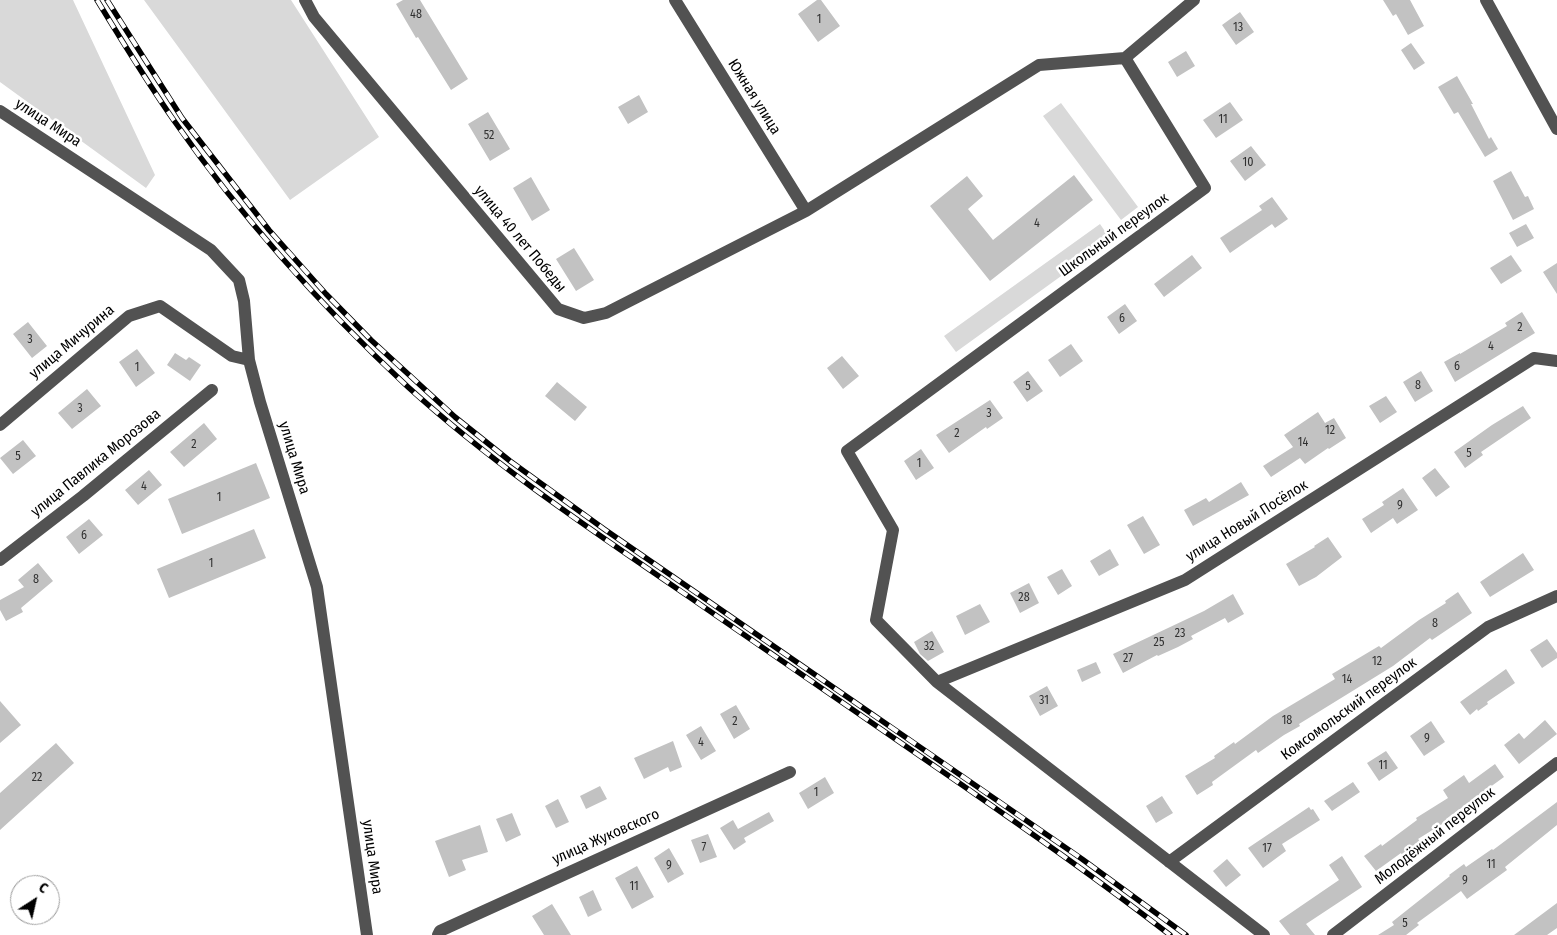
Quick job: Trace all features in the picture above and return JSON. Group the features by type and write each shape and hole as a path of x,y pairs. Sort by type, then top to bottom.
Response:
{"street":[{"name":"улица 40 лет Победы","path":"304,0 314,17 558,309 584,318 606,313 806,211 1039,65 1125,58"},
{"name":"Южная улица","path":"675,0 806,211"},
{"path":"1125,58 1194,0"},
{"path":"1486,0 1557,129"},
{"name":"Школьный переулок","path":"937,682 876,620 893,530 847,451 1205,188 1125,58"},
{"name":"улица Мира","path":"0,111 211,250 239,280 244,300 249,360 316,587 367,935"},
{"name":"улица Мичурина","path":"0,425 129,316 160,306 232,356 249,360"},
{"name":"улица Новый Посёлок","path":"937,682 1185,580 1534,358 1557,361"},
{"name":"улица Павлика Морозова","path":"0,560 83,496 212,390"},
{"name":"Комсомольский переулок","path":"1169,862 1488,627 1557,596"},
{"path":"937,682 1264,935"},
{"name":"Молодёжный переулок","path":"1333,935 1557,763"},
{"name":"улица Жуковского","path":"438,935 440,931 790,772"}],"shaded area":[{"path":"0,0 73,0 155,175 146,188 0,82"},
{"path":"144,0 291,0 379,137 290,200"},
{"path":"1061,103 1138,207 1121,220 1043,116"},
{"path":"1100,224 1111,240 956,352 944,336"}],"building":[{"path":"403,0 420,0 468,79 451,90 396,4"},
{"path":"817,0 821,0 840,26 818,42 798,14"},
{"path":"1383,0 1410,0 1424,26 1408,35 1396,14 1393,16"},
{"path":"1240,12 1254,32 1236,45 1222,25"},
{"path":"1411,43 1425,63 1414,70 1401,50"},
{"path":"1186,51 1195,66 1177,77 1168,62"},
{"path":"1457,76 1473,104 1471,104 1489,139 1491,137 1498,149 1485,157 1458,112 1454,114 1438,87"},
{"path":"639,95 648,112 628,124 618,107"},
{"path":"1230,102 1243,120 1216,138 1203,120"},
{"path":"488,112 510,149 490,161 468,124"},
{"path":"1251,146 1266,165 1245,181 1230,161"},
{"path":"1511,171 1525,197 1528,196 1534,209 1513,220 1493,181"},
{"path":"1074,175 1093,200 990,281 930,206 967,176 983,196 968,209 993,240"},
{"path":"531,177 550,210 532,221 513,188"},
{"path":"1272,197 1288,219 1275,228 1272,224 1230,253 1220,238 1262,210 1259,206"},
{"path":"1526,224 1534,238 1517,247 1509,233"},
{"path":"574,248 594,280 576,291 556,259"},
{"path":"1192,255 1202,268 1164,297 1154,284"},
{"path":"1511,255 1522,271 1501,284 1490,268"},
{"path":"1557,263 1557,294 1543,272"},
{"path":"1125,304 1137,321 1119,334 1107,317"},
{"path":"1522,312 1535,333 1455,382 1444,362 1507,326 1505,323"},
{"path":"28,322 47,346 32,358 13,334"},
{"path":"1071,344 1083,361 1060,377 1048,360"},
{"path":"137,349 155,373 136,387 119,362"},
{"path":"175,353 186,360 189,357 201,365 190,381 167,365"},
{"path":"842,356 859,376 843,389 827,368"},
{"path":"1028,371 1043,391 1027,402 1013,382"},
{"path":"1421,371 1433,391 1415,402 1403,382"},
{"path":"557,382 587,407 575,421 545,396"},
{"path":"87,389 101,406 72,429 58,413"},
{"path":"1386,396 1397,412 1380,423 1369,406"},
{"path":"990,400 1003,418 987,429 986,427 949,453 936,435"},
{"path":"1523,406 1531,418 1481,452 1483,455 1465,468 1454,452"},
{"path":"1318,412 1325,423 1334,418 1346,438 1305,464 1300,458 1271,477 1263,466 1293,447 1284,435"},
{"path":"204,423 217,439 184,467 170,452"},
{"path":"23,440 36,456 13,474 0,458"},
{"path":"921,449 934,468 916,480 904,461"},
{"path":"256,463 270,498 182,534 168,499"},
{"path":"1435,468 1450,487 1436,497 1422,478"},
{"path":"149,470 162,485 138,505 125,490"},
{"path":"1241,482 1249,495 1193,526 1184,510 1206,498 1209,502"},
{"path":"1403,488 1418,510 1397,524 1393,518 1371,533 1362,519 1384,505 1382,502"},
{"path":"1143,516 1160,545 1144,554 1127,525"},
{"path":"89,519 103,535 79,554 66,537"},
{"path":"254,529 266,558 169,598 157,569"},
{"path":"1328,537 1342,557 1316,577 1299,586 1286,564"},
{"path":"1110,549 1119,565 1099,576 1090,561"},
{"path":"1523,553 1534,570 1490,597 1480,582"},
{"path":"38,563 53,581 21,608 23,612 6,621 0,610 0,600 24,587 18,580"},
{"path":"1062,569 1072,586 1058,595 1047,577"},
{"path":"1029,583 1039,603 1020,613 1010,593"},
{"path":"1458,592 1472,613 1432,640 1430,638 1393,666 1299,724 1300,726 1258,753 1256,750 1212,782 1213,785 1197,795 1185,776 1215,758 1214,756 1234,742 1235,744 1273,716 1335,679 1332,674 1379,646 1381,648 1446,603 1445,601"},
{"path":"1233,594 1244,614 1228,623 1225,618 1191,636 1193,639 1123,673 1113,654 1204,611"},
{"path":"980,604 990,622 965,635 956,616"},
{"path":"932,631 944,652 928,661 920,654 914,642"},
{"path":"1547,639 1557,653 1557,658 1542,668 1530,650"},
{"path":"1096,662 1101,673 1082,682 1077,670"},
{"path":"1506,669 1515,683 1470,715 1460,702"},
{"path":"1047,686 1058,706 1040,716 1029,696"},
{"path":"0,701 21,725 0,743"},
{"path":"736,705 750,729 734,739 720,714"},
{"path":"1545,720 1557,734 1519,764 1504,745 1519,733 1524,739"},
{"path":"1431,721 1445,742 1424,756 1410,736"},
{"path":"701,726 716,751 701,760 686,735"},
{"path":"673,741 682,767 670,772 668,767 644,779 634,758"},
{"path":"56,743 74,763 0,830 0,793"},
{"path":"1386,751 1398,768 1379,781 1367,763"},
{"path":"1495,764 1504,777 1446,819 1447,821 1418,839 1420,841 1402,855 1401,853 1376,871 1364,856 1381,844 1382,846 1417,820 1416,818 1448,798 1443,790 1464,775 1469,783"},
{"path":"825,777 834,793 808,809 799,793"},
{"path":"1353,782 1360,792 1332,811 1324,801"},
{"path":"600,786 607,799 586,809 580,796"},
{"path":"1162,796 1173,813 1156,823 1146,806"},
{"path":"558,799 569,822 556,828 545,806"},
{"path":"1557,802 1557,825 1505,867 1507,870 1467,899 1461,891 1417,923 1419,925 1406,935 1378,935 1394,925 1392,922 1449,875 1464,864 1466,867 1493,850"},
{"path":"1309,807 1311,810 1313,809 1320,820 1282,844 1286,851 1263,868 1248,848"},
{"path":"769,812 774,821 744,838 746,842 734,850 720,828 733,820 738,829"},
{"path":"512,813 521,835 506,842 496,819"},
{"path":"480,825 488,852 462,860 466,870 449,877 435,841"},
{"path":"708,834 717,857 700,863 691,840"},
{"path":"669,848 684,874 668,883 654,858"},
{"path":"1342,856 1362,887 1306,924 1315,935 1290,935 1279,921 1339,880 1329,865"},
{"path":"1227,859 1241,875 1226,887 1213,871"},
{"path":"637,866 654,897 632,909 615,878"},
{"path":"593,890 602,910 588,917 579,897"},
{"path":"1557,903 1557,928 1547,935 1514,935"},
{"path":"552,904 571,935 544,935 532,916"}],"railway":[{"path":"97,0 175,122 255,227 314,293 376,357 441,416 508,470 578,521 1017,823 1170,935"},
{"path":"107,0 182,118 269,230 326,294 371,340 455,417 510,461 604,529 1082,859 1186,935"}]}
